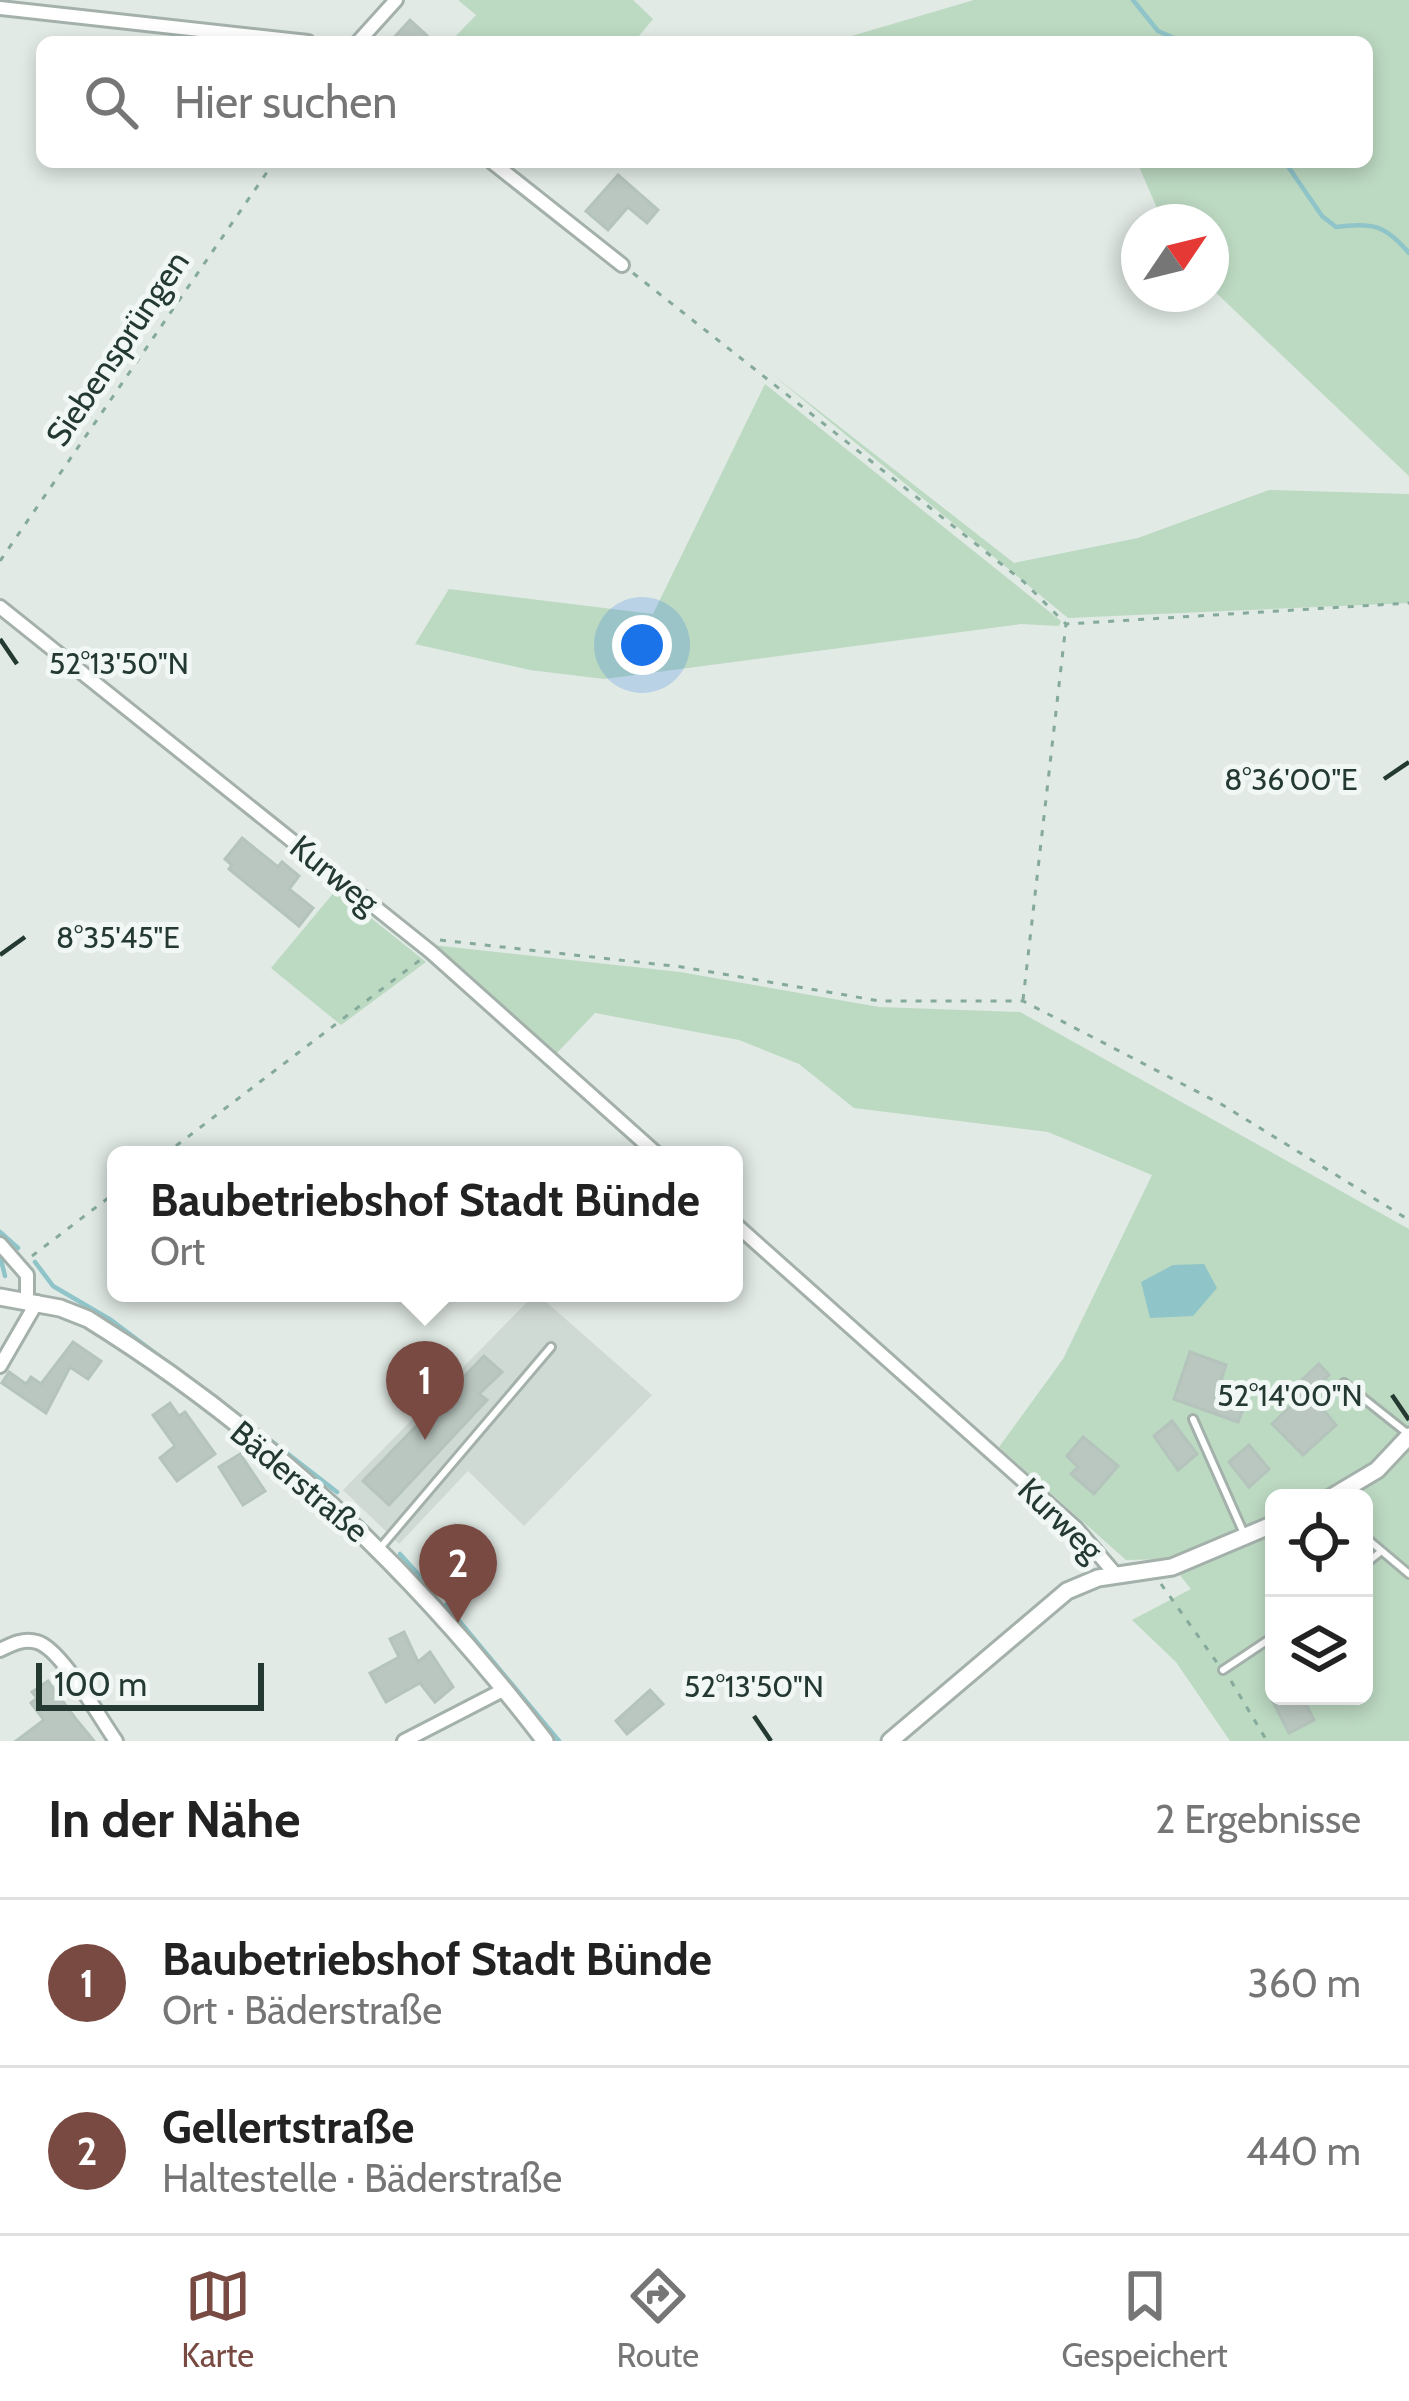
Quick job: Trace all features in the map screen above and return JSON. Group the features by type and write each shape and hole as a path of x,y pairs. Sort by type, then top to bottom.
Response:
{"street":[{"path":"363,36 396,0"},
{"path":"0,8 254,36"},
{"path":"500,168 622,265"},
{"name":"Kurweg","path":"0,607 431,952 648,1146"},
{"name":"Kurweg","path":"743,1231 1076,1528 1117,1576"},
{"path":"0,1244 21,1264 32,1301 0,1366"},
{"name":"Bäderstraße","path":"0,1297 32,1301 111,1333 325,1495 380,1548 506,1689 545,1741"},
{"path":"1345,1489 1377,1470 1409,1435"},
{"path":"890,1741 1051,1603 1082,1583 1155,1571 1265,1528"},
{"path":"0,1650 19,1641 38,1642 54,1653 116,1741"},
{"path":"404,1741 506,1689"}],"lane":[{"path":"380,1548 551,1347"},
{"path":"1344,1383 1409,1435"},
{"path":"1193,1419 1246,1537"},
{"path":"1373,1546 1409,1574"},
{"path":"1373,1558 1379,1553"},
{"path":"1223,1670 1265,1642"}],"path":[{"name":"Siebensprüngen","path":"0,561 270,168"},
{"path":"622,265 1024,582 1066,624 1409,603"},
{"path":"1023,1001 1066,624"},
{"path":"414,938 682,967 880,1000 1023,1001 1221,1104 1409,1220"},
{"path":"176,1146 431,952"},
{"path":"21,1264 107,1199"},
{"path":"1155,1571 1167,1598 1256,1715 1267,1741"}],"shaded area":[{"path":"527,1302 546,1302 652,1395 524,1526 468,1471 399,1544 343,1490"}],"green space":[{"path":"458,0 633,0 653,19 639,36 456,36 476,15"},
{"path":"974,0 1409,0 1409,476 1229,305 1229,204 1155,204 1140,168 1373,168 1373,36 851,36"},
{"path":"772,374 1014,563 1138,538 1269,490 1409,494 1409,603 1068,618"},
{"path":"765,384 1061,621 1059,626 1021,624 604,679 530,670 415,644 449,589 653,614"},
{"path":"336,890 426,962 341,1025 271,968"},
{"path":"432,945 680,972 879,1007 1020,1012 1409,1229 1409,1741 1230,1741 1176,1662 1132,1620 1191,1589 1167,1559 1126,1560 999,1447 1063,1359 1152,1175 1048,1132 854,1108 799,1064 739,1040 595,1013 556,1054"}],"water":[{"path":"1204,1264 1217,1288 1193,1316 1150,1318 1141,1282 1173,1265"}],"building":[{"path":"410,20 427,36 395,36"},
{"path":"618,175 658,210 647,223 628,207 608,230 586,211"},
{"path":"242,838 278,867 282,862 299,876 289,889 313,908 299,926 229,869 232,865 225,859"},
{"path":"73,1342 101,1361 88,1379 70,1367 46,1413 2,1383 9,1372 26,1384 31,1377 41,1384"},
{"path":"1190,1352 1226,1365 1221,1380 1250,1391 1238,1422 1174,1399"},
{"path":"484,1356 502,1372 479,1394 487,1400 389,1505 363,1481"},
{"path":"1319,1364 1329,1375 1310,1394 1336,1425 1303,1455 1272,1424 1293,1404 1286,1395"},
{"path":"170,1403 179,1416 185,1412 215,1454 177,1481 160,1458 175,1446 153,1415"},
{"path":"1172,1421 1197,1454 1178,1470 1154,1436"},
{"path":"1083,1437 1118,1466 1094,1494 1071,1474 1078,1467 1067,1456"},
{"path":"1249,1445 1269,1469 1249,1487 1229,1462"},
{"path":"240,1454 265,1491 243,1505 219,1467"},
{"path":"455,1525 470,1539 456,1551 466,1562 444,1580 424,1557"},
{"path":"404,1632 418,1662 430,1652 453,1687 435,1702 420,1683 386,1702 370,1673 399,1657 390,1639"},
{"path":"48,1681 94,1741 16,1741 44,1720 31,1703 37,1698 32,1692"},
{"path":"650,1690 663,1704 627,1734 616,1721"},
{"path":"1275,1705 1306,1705 1314,1720 1289,1733"}],"waterway":[{"path":"1133,0 1158,31 1169,36"},
{"path":"1289,168 1322,216 1336,227 1377,228 1409,253"},
{"path":"0,1232 18,1248"},
{"path":"0,1256 5,1276"},
{"path":"35,1262 53,1286 111,1320 211,1395"},
{"path":"225,1405 337,1492"},
{"path":"400,1554 434,1592"},
{"path":"446,1605 559,1741"}],"place":[{"name":"Baubetriebshof Stadt Bünde","path":"425,1440"},
{"name":"Gellertstraße","path":"458,1623"}]}
